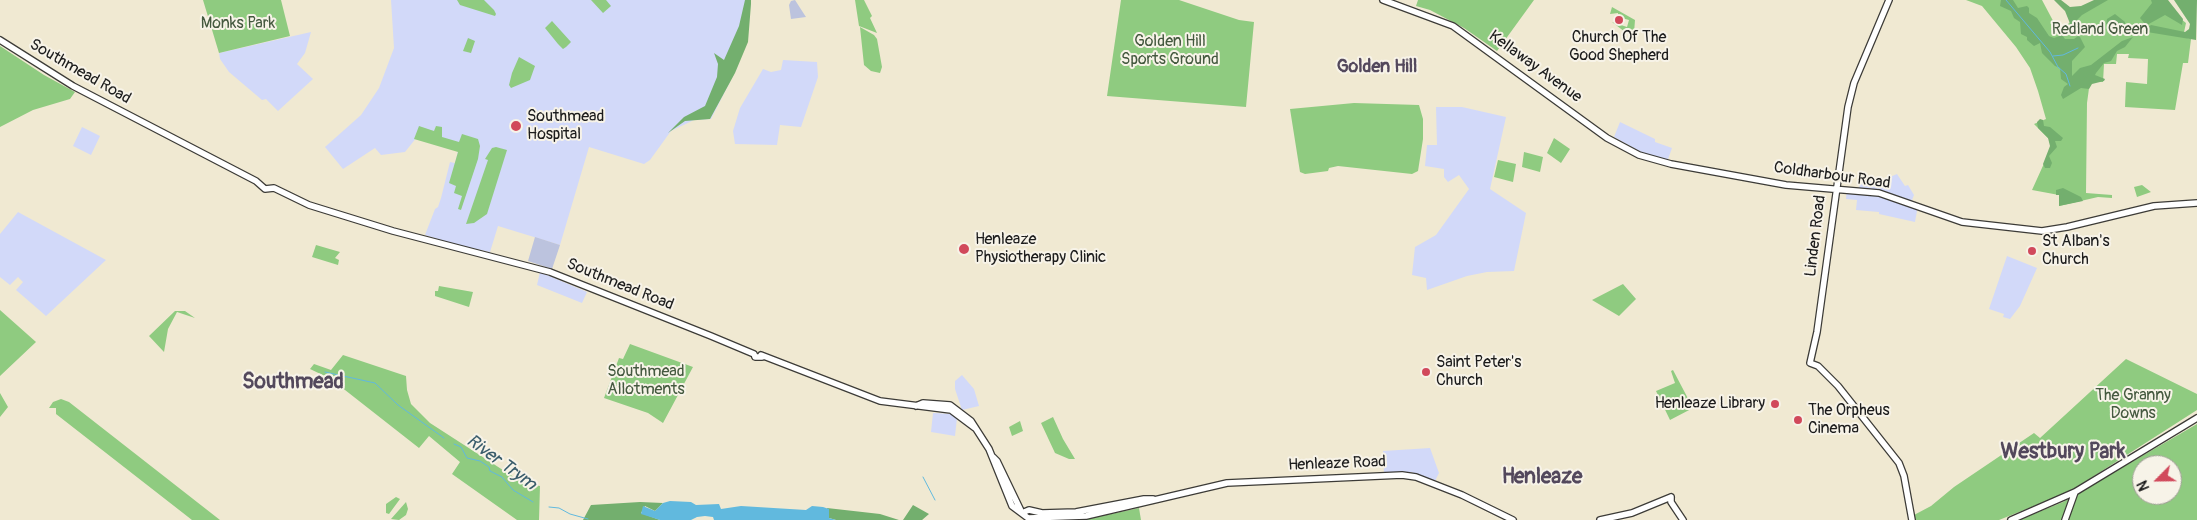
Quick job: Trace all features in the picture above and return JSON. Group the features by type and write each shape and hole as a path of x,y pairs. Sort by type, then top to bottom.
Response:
{"main road":[{"name":"Kellaway Avenue","path":"1383,0 1453,26 1607,138 1639,155 1666,163"},
{"name":"Linden Road","path":"1889,0 1854,83 1848,107 1817,332 1810,363 1818,366 1838,386 1899,463 1904,476 1912,520"},
{"name":"Southmead Road","path":"0,40 73,86 149,127 260,185 274,188 284,195 309,205 388,229 550,272 754,354 757,353 762,357 880,401 949,408 975,428 997,461 1022,512"},
{"name":"Coldharbour Road","path":"1666,163 1786,185 1879,193 1962,222 2042,231 2068,227 2154,206 2197,204"},
{"path":"2011,520 2072,494 2197,418"},
{"name":"Henleaze Road","path":"1022,512 1029,510 1042,513 1076,512 1144,499 1155,500 1238,482 1402,475 1416,478 1462,495 1513,520"},
{"path":"2065,520 2073,502 2072,494"},
{"path":"1600,520 1632,513 1666,497 1672,497 1683,520"}],"shaded area":[{"name":"Southmead Hospital","path":"391,0 747,0 737,68 711,119 694,120 671,131 650,160 644,164 589,147 560,245 498,226 490,252 457,245 425,235 435,209 438,207 450,162 455,163 458,151 417,137 405,152 381,155 375,148 343,169 325,147 361,115 379,88 394,48"},
{"path":"795,0 806,17 791,19 789,5 791,1"},
{"path":"311,32 305,53 297,64 313,79 278,111 266,99 262,100 229,72 220,59 219,53"},
{"path":"783,60 817,62 818,77 801,127 780,125 777,145 735,144 733,131 740,108 763,69 771,72 781,70"},
{"path":"1436,107 1462,107 1506,117 1490,189 1526,213 1514,271 1487,272 1467,276 1427,290 1426,278 1412,275 1415,247 1436,235 1469,189 1459,175 1448,182 1444,177 1444,169 1425,166 1427,145 1437,145"},
{"path":"1620,122 1655,139 1655,142 1672,148 1667,162 1641,152 1614,137"},
{"path":"82,127 100,136 91,155 73,146"},
{"path":"1897,174 1905,186 1908,185 1914,195 1912,200 1917,211 1915,222 1879,214 1879,212 1856,210 1857,200 1846,199 1847,188 1859,189 1861,175 1883,180"},
{"path":"18,212 106,260 46,316 16,290 23,282 18,277 10,285 0,277 0,234"},
{"path":"535,237 560,245 552,269 528,261"},
{"path":"2007,256 2037,268 2020,306 2010,319 2003,317 2004,314 1989,309"},
{"path":"540,272 587,292 582,303 537,285"},
{"path":"962,375 974,389 979,406 962,410 955,389 955,381"},
{"path":"933,413 953,414 957,418 955,436 931,432"},
{"path":"1430,448 1439,473 1435,481 1411,472 1384,473 1383,451"}],"green space":[{"name":"Monks Park","path":"203,0 281,0 290,36 219,53"},
{"path":"457,0 484,0 496,14 495,16 460,5"},
{"path":"591,0 606,0 611,6 603,13"},
{"path":"745,0 751,0 748,42 735,73 710,119 685,121 668,133 684,117 705,106 717,77 718,64 714,53 724,60 739,26"},
{"path":"855,0 864,0 872,16 870,18 877,33 859,26"},
{"name":"Golden Hill Sports Ground","path":"1121,0 1179,0 1239,20 1254,22 1246,107 1107,96"},
{"path":"1418,0 1534,0 1497,51 1464,28 1430,10 1416,6"},
{"name":"Redland Green","path":"1966,0 2042,0 2059,32 2095,0 2158,0 2186,23 2183,37 2191,39 2188,63 2183,63 2175,110 2125,107 2126,82 2147,84 2148,59 2128,58 2129,54 2117,54 2116,64 2104,64 2103,82 2090,81 2087,103 2086,193 2112,195 2112,198 2098,197 2059,206 2059,195 2032,190 2051,148 2049,139 2034,124 2046,119 2038,91 2030,68 2016,47 1982,6"},
{"path":"2001,0 2013,0 2018,8 2027,6 2029,13 2037,18 2049,36 2054,38 2062,35 2065,39 2080,37 2085,47 2072,61 2072,76 2080,68 2091,65 2122,41 2133,37 2125,47 2117,51 2111,61 2104,63 2096,73 2095,75 2105,79 2104,81 2092,84 2089,89 2081,88 2063,99 2061,95 2064,87 2068,84 2061,79 2060,68 2055,66 2042,53 2040,43 2034,46 2027,40 2027,37 2021,34 2020,22 2014,18 2011,11 2000,6"},
{"path":"2054,0 2061,0 2070,7 2081,6 2094,0 2108,0 2082,15 2076,21 2078,29 2075,29 2071,26 2065,11"},
{"path":"2151,0 2168,0 2183,19 2182,25 2165,15 2147,25 2145,24 2140,18 2152,3"},
{"path":"2174,0 2197,0 2196,40 2147,32 2147,28 2151,25 2185,32 2189,29 2190,24"},
{"path":"1612,7 1635,20 1634,33 1625,32 1612,22 1627,27 1629,20 1618,17 1618,13 1610,14"},
{"path":"2115,14 2125,22 2125,31 2121,31 2114,24 2106,24 2107,19"},
{"path":"552,21 571,42 563,49 545,28"},
{"path":"860,27 874,35 877,39 882,67 880,73 871,71 864,65"},
{"path":"468,38 475,41 471,53 463,51"},
{"path":"0,46 44,75 75,92 70,99 33,110 0,127"},
{"path":"519,57 535,66 530,80 511,88 509,85 512,73"},
{"path":"1354,103 1419,105 1423,119 1423,139 1418,171 1412,174 1338,166 1329,168 1328,171 1305,174 1300,172 1290,109"},
{"path":"2040,119 2043,120 2044,126 2050,127 2063,138 2061,141 2055,141 2057,147 2049,156 2052,163 2050,168 2045,168 2043,164 2050,146 2048,138 2038,128 2037,122"},
{"path":"419,126 434,131 436,126 442,127 442,137 459,142 462,134 478,139 480,146 478,159 461,210 458,209 462,196 454,193 456,186 449,183 458,152 414,139"},
{"path":"1554,138 1570,149 1561,163 1547,153"},
{"path":"496,147 507,150 487,214 474,223 466,224 488,160 485,159 492,148"},
{"path":"1524,152 1543,157 1540,172 1522,167"},
{"path":"1498,160 1516,164 1513,182 1494,177"},
{"path":"2142,185 2151,192 2137,197 2134,187"},
{"path":"2063,188 2081,197 2083,201 2059,206 2059,195 2056,195 2056,190"},
{"path":"316,245 340,252 335,258 339,260 338,265 312,257"},
{"path":"1623,284 1636,299 1619,316 1592,300"},
{"path":"439,286 473,292 469,307 435,296 435,291 438,291"},
{"path":"0,310 36,342 0,376"},
{"path":"175,311 185,311 195,318 177,312 168,329 164,352 149,336"},
{"name":"Southmead Allotments","path":"630,344 693,367 663,423 648,413 604,398 619,358 623,359"},
{"path":"343,355 406,376 411,404 430,423 523,483 540,486 539,520 517,520 452,474 460,462 429,436 419,448 331,379 310,369 314,364 331,370"},
{"name":"The Granny Downs","path":"2126,359 2197,394 2197,410 2069,492 1999,520 1915,520 1914,515 1931,506 1954,487 2034,433 2040,438"},
{"path":"1673,370 1693,408 1670,420 1656,391 1675,383 1671,371"},
{"path":"0,393 8,407 0,417"},
{"path":"61,399 69,402 220,520 192,520 56,414 56,408 49,408 53,402"},
{"path":"1053,417 1075,459 1069,459 1055,453 1041,423"},
{"path":"1020,421 1023,431 1012,436 1009,427"},
{"path":"2197,424 2197,520 2019,520 2063,502 2132,462 2132,505 2182,505 2182,455 2144,455"},
{"path":"396,497 400,499 389,514 386,513 386,504"},
{"path":"406,502 408,509 406,515 399,520 391,519"},
{"path":"640,502 663,503 655,511 645,506 641,513 660,520 583,520 591,505"},
{"path":"913,505 929,514 922,520 903,520"},
{"path":"827,508 880,514 899,520 836,520 829,518"},
{"path":"1139,508 1141,520 1067,520 1097,517"}],"water":[{"path":"670,501 691,502 696,505 719,504 721,509 741,506 806,510 812,506 823,507 829,509 829,518 836,520 714,520 713,517 705,516 691,520 660,520 641,514 643,506 655,511 663,503"}],"waterway":[{"path":"2006,0 2050,52 2058,67 2066,74 2070,86"},
{"path":"2053,56 2063,55 2078,48"},
{"name":"River Trym","path":"325,372 375,383 398,405 444,438"},
{"name":"River Trym","path":"454,444 461,447 467,458 480,461 489,467 490,471 502,477 513,490 533,502"},
{"path":"923,477 935,500"},
{"name":"River Trym","path":"549,507 559,508 570,514 588,519"}],"place":[{"name":"Church Of The Good Shepherd","path":"1619,20"},
{"name":"Southmead Hospital","path":"516,126"},
{"name":"Henleaze Physiotherapy Clinic","path":"964,249"},
{"name":"St Alban's Church","path":"2032,251"},
{"name":"Saint Peter's Church","path":"1426,372"},
{"name":"Henleaze Library","path":"1775,404"},
{"name":"The Orpheus Cinema","path":"1798,420"}],"district":[{"name":"Golden Hill","path":"1377,67"},
{"name":"Southmead","path":"293,383"},
{"name":"Westbury Park","path":"2063,453"},
{"name":"Henleaze","path":"1542,478"}]}
